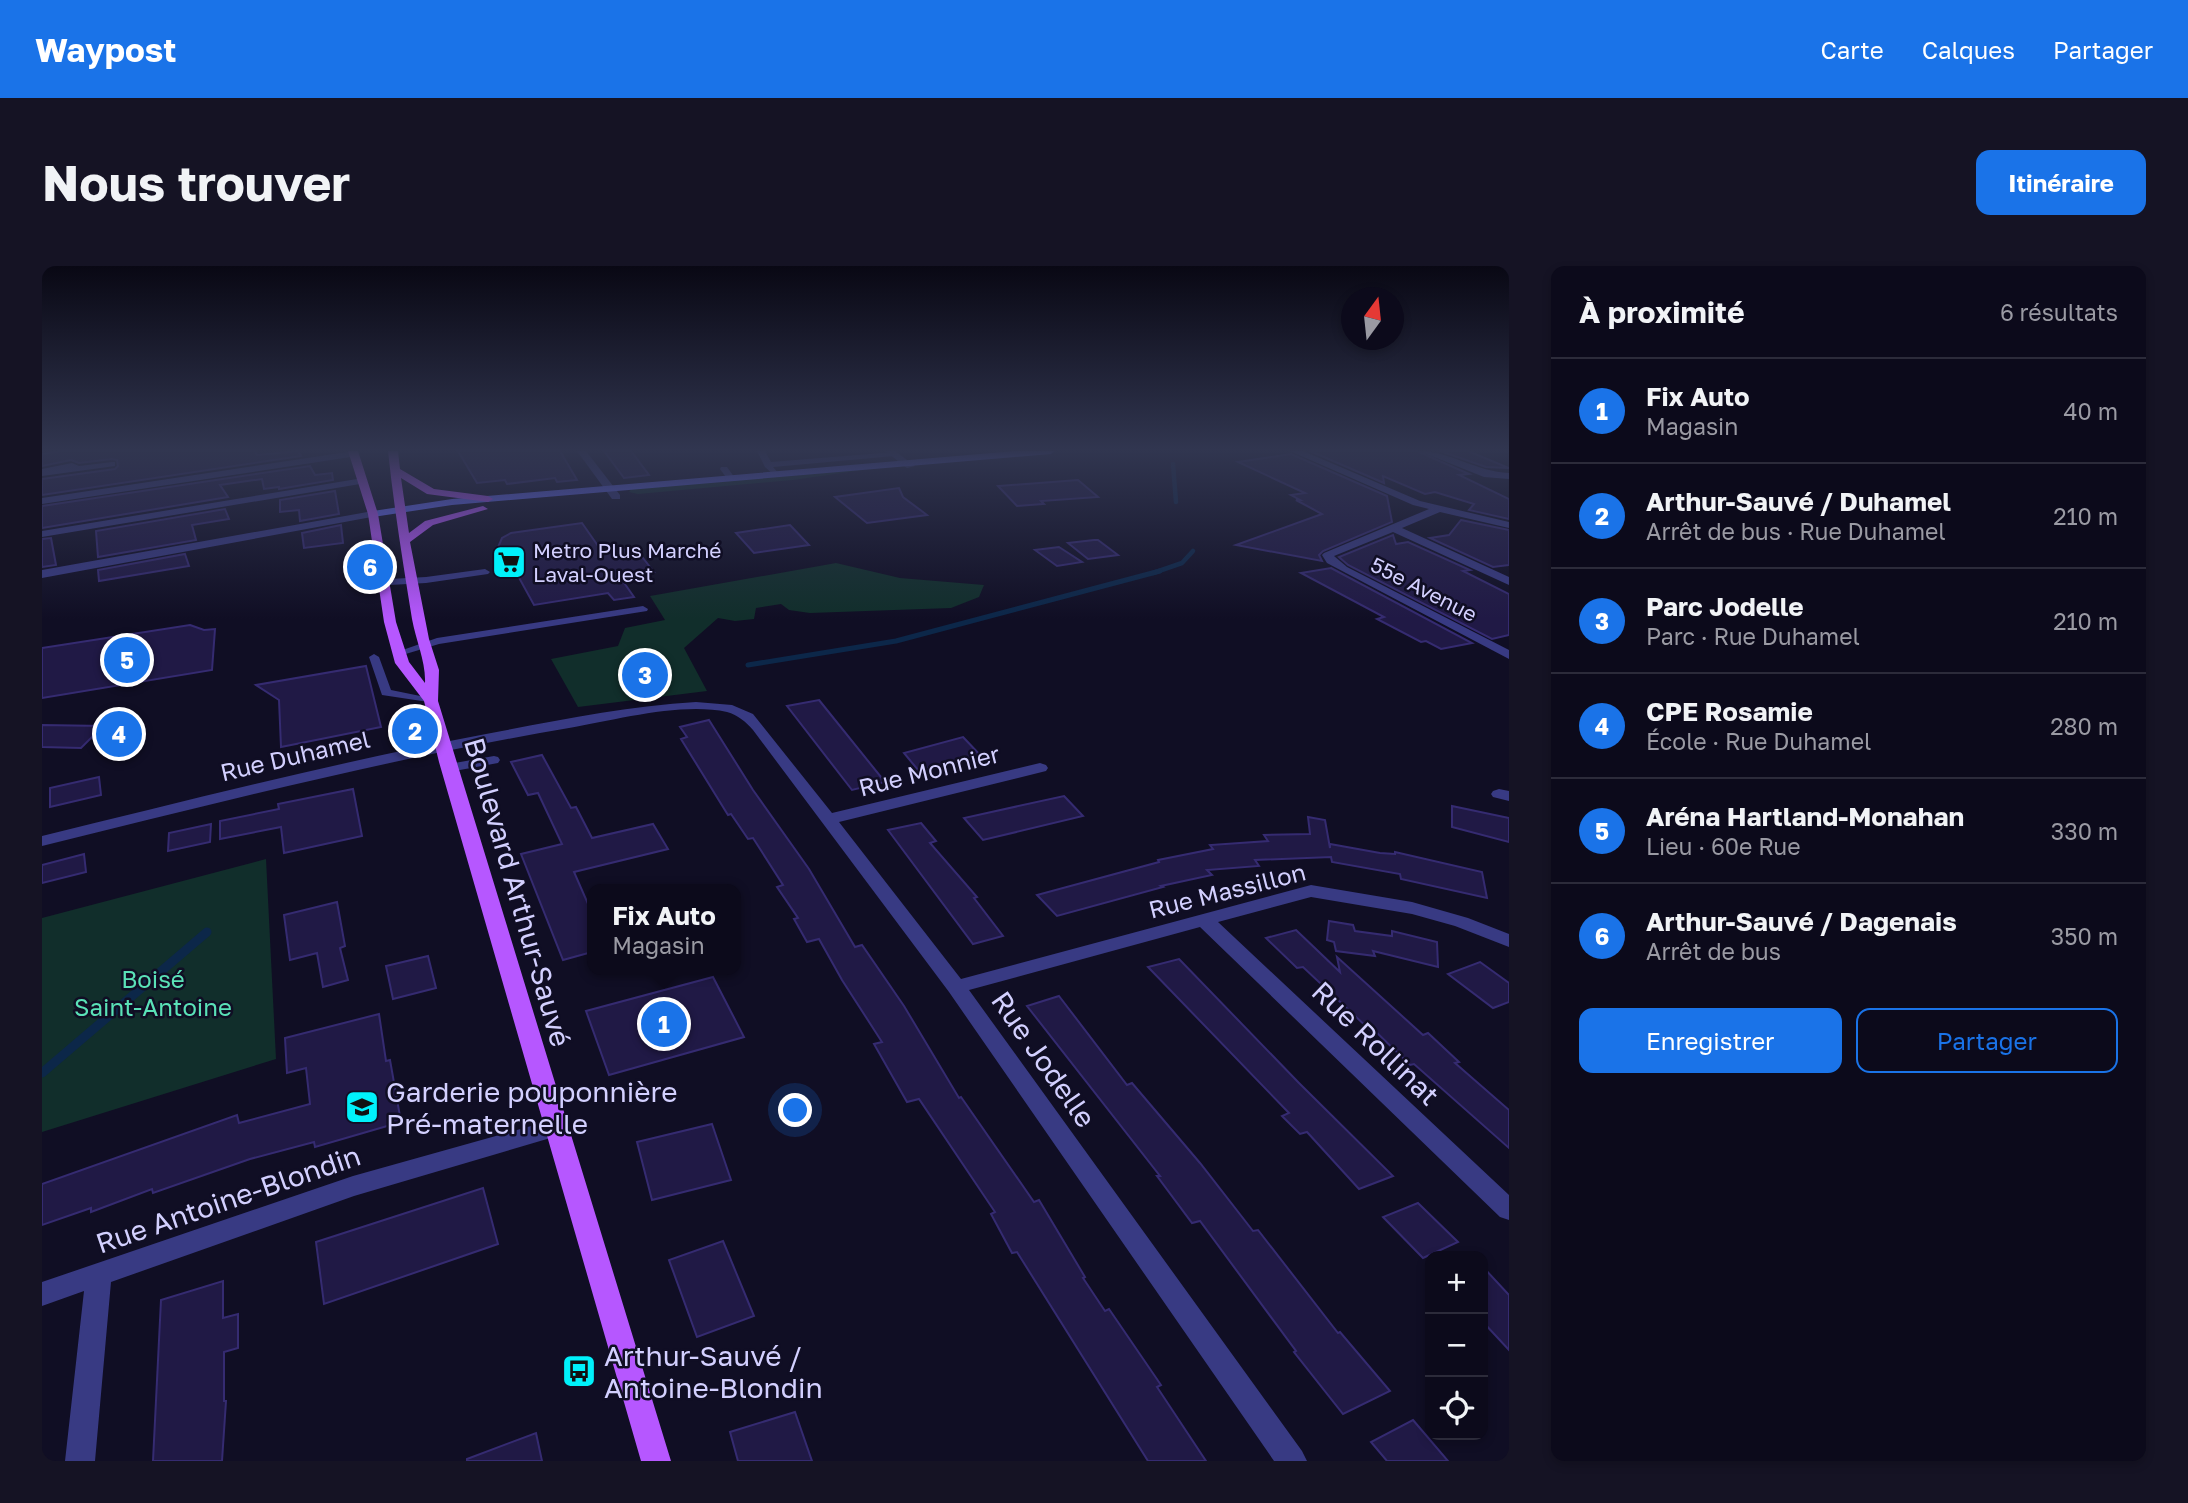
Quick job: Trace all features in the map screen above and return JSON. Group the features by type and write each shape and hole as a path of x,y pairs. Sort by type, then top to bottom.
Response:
{"main road":[{"name":"Boulevard Arthur-Sauvé","path":"371,507 402,663 432,701"},
{"name":"Boulevard Arthur-Sauvé","path":"399,507 424,644 432,670 432,701 449,768 656,1461"},
{"path":"373,514 456,507"},
{"path":"405,541 429,523 477,507"}],"street":[{"path":"42,534 207,507"},
{"path":"1431,507 1509,524"},
{"path":"1394,528 1438,509"},
{"path":"42,574 373,514"},
{"path":"1394,528 1509,581"},
{"name":"55e Avenue","path":"1394,528 1328,555 1331,561 1343,569 1509,655"},
{"name":"Rue Duhamel","path":"42,841 444,745 606,718 704,706 729,708"},
{"name":"Rue Jodelle","path":"729,708 751,719 956,987 1292,1461"},
{"name":"Rue Monnier","path":"829,819 1040,768"},
{"name":"Rue Massillon","path":"956,987 1311,891 1360,897 1460,919 1509,941"},
{"name":"Rue Rollinat","path":"1203,919 1509,1210"},
{"name":"Rue Antoine-Blondin","path":"42,1294 353,1186 556,1128"},
{"path":"80,1461 99,1274"}],"lane":[{"path":"384,582 484,569"},
{"path":"399,653 424,644 499,630 643,609"},
{"path":"374,657 383,691 432,701"},
{"path":"449,768 494,760"}],"green space":[{"path":"836,563 900,578 984,585 979,597 951,608 810,613 789,610 781,604 756,608 754,619 735,621 718,618 684,648 707,691 578,707 551,659 618,646 625,628 665,620 650,596"},
{"name":"Boisé Saint-Antoine","path":"266,859 276,1059 42,1132 42,918"}],"building":[{"path":"42,507 169,507 42,528"},
{"path":"280,507 338,507 339,514 300,521 299,510 280,512"},
{"path":"847,507 916,507 927,515 867,523"},
{"path":"1309,507 1389,507 1392,522 1323,551 1319,555 1322,561 1236,545 1322,514"},
{"path":"1472,507 1509,507 1509,519 1469,510"},
{"path":"225,509 229,519 192,525 196,540 98,557 96,531"},
{"path":"1461,520 1509,530 1509,565 1493,567 1430,538 1449,535"},
{"path":"582,523 603,553 635,548 654,572 620,577 634,597 614,600 608,593 534,605 517,574 504,569 500,563 496,552 502,538 511,533"},
{"path":"341,525 343,543 304,548 302,533"},
{"path":"790,525 809,545 754,553 736,533"},
{"path":"1393,535 1396,544 1408,542 1470,570 1463,571 1509,594 1509,635 1492,639 1348,565 1339,557"},
{"path":"51,538 56,565 42,567 42,539"},
{"path":"1098,540 1118,555 1088,559 1068,543"},
{"path":"1059,547 1082,562 1057,566 1035,550"},
{"path":"185,554 189,566 99,581 98,570"},
{"path":"1331,568 1472,643 1441,649 1426,641 1421,642 1377,619 1384,617 1301,573"},
{"path":"190,625 204,630 215,629 212,670 42,698 42,648"},
{"path":"366,666 381,727 281,747 279,700 256,685"},
{"path":"819,700 885,782 852,790 787,706"},
{"path":"709,720 753,790 809,869 855,947 862,945 904,1006 959,1098 961,1097 1034,1202 1039,1200 1085,1277 1083,1278 1105,1311 1109,1309 1161,1385 1157,1387 1206,1461 1148,1461 1017,1252 1012,1253 991,1214 995,1212 919,1099 907,1102 874,1044 882,1042 819,939 807,942 794,919 798,918 777,887 783,885 753,838 748,839 731,814 728,815 681,739 687,737 680,727"},
{"path":"42,725 103,726 81,748 42,747"},
{"path":"963,737 981,756 918,770 904,753"},
{"path":"542,755 571,808 576,807 592,838 653,824 668,849 574,872 587,902 587,953 563,960 521,854 562,844 538,793 528,795 511,762"},
{"path":"99,777 101,795 50,807 50,788"},
{"path":"353,789 362,836 284,853 281,827 220,839 220,821 279,809 278,804"},
{"path":"1064,796 1083,816 983,840 964,818"},
{"path":"1452,806 1509,818 1509,842 1452,827"},
{"path":"1308,817 1325,820 1330,848 1330,844 1380,853 1395,852 1482,872 1487,898 1401,879 1400,874 1332,862 1331,857 1255,860 1259,866 1207,870 1212,875 1161,886 1163,887 1057,916 1037,895 1159,862 1158,860 1213,849 1210,845 1268,841 1264,835 1310,834"},
{"path":"921,823 936,841 930,843 977,897 974,898 1003,936 973,944 888,830"},
{"path":"211,824 210,842 168,851 169,833"},
{"path":"84,854 86,872 42,883 42,865"},
{"path":"337,902 345,946 340,948 348,980 323,987 317,953 290,960 284,915"},
{"path":"1329,921 1353,925 1355,931 1392,936 1392,931 1437,942 1438,967 1373,951 1375,956 1336,951 1334,942 1327,940"},
{"path":"1296,930 1340,972 1337,957 1423,1035 1428,1033 1459,1062 1455,1063 1509,1110 1509,1148 1414,1064 1410,1065 1373,1029 1370,1030 1303,967 1297,968 1266,938"},
{"path":"428,956 436,988 393,999 386,966"},
{"path":"1179,959 1393,1176 1359,1189 1307,1132 1300,1134 1282,1116 1289,1113 1148,967"},
{"path":"1480,962 1509,983 1509,1002 1493,1008 1448,974"},
{"path":"713,977 744,1037 609,1075 586,1011"},
{"path":"1059,996 1127,1085 1132,1083 1253,1231 1258,1230 1338,1333 1340,1332 1390,1391 1343,1414 1294,1352 1296,1351 1200,1221 1192,1223 1157,1176 1160,1176 1027,1006"},
{"path":"379,1014 386,1061 390,1060 401,1122 315,1147 314,1142 250,1159 153,1193 152,1189 91,1212 91,1208 42,1225 42,1184 237,1115 239,1123 310,1104 306,1068 287,1073 285,1038"},
{"path":"712,1124 731,1180 652,1200 637,1142"},
{"path":"483,1188 498,1244 324,1304 316,1242"},
{"path":"1418,1203 1458,1242 1438,1251 1425,1251 1423,1258 1383,1217"},
{"path":"723,1241 754,1316 697,1337 669,1260"},
{"path":"1488,1272 1509,1295 1509,1350 1488,1327"},
{"path":"223,1281 223,1318 238,1314 238,1348 224,1352 226,1401 222,1461 153,1461 161,1300"},
{"path":"795,1412 812,1461 738,1461 730,1432"},
{"path":"1413,1420 1425,1434 1425,1440 1430,1440 1448,1461 1387,1461 1371,1442"},
{"path":"536,1433 542,1461 467,1461 467,1459"}],"waterway":[{"path":"1155,572 1182,563 1193,551"},
{"path":"1155,572 1160,571"},
{"path":"748,665 896,641 1155,572"},
{"path":"42,1073 207,932"}],"place":[{"name":"Metro Plus Marché Laval-Ouest","path":"509,562"},
{"name":"Arthur-Sauvé / Dagenais","path":"370,567"},
{"name":"Aréna Hartland-Monahan","path":"127,660"},
{"name":"Parc Jodelle","path":"645,675"},
{"name":"Arthur-Sauvé / Duhamel","path":"415,731"},
{"name":"CPE Rosamie","path":"119,734"},
{"name":"Fix Auto","path":"664,1024"},
{"name":"Garderie pouponnière Pré-maternelle","path":"362,1107"},
{"name":"Arthur-Sauvé / Antoine-Blondin","path":"579,1371"}]}
